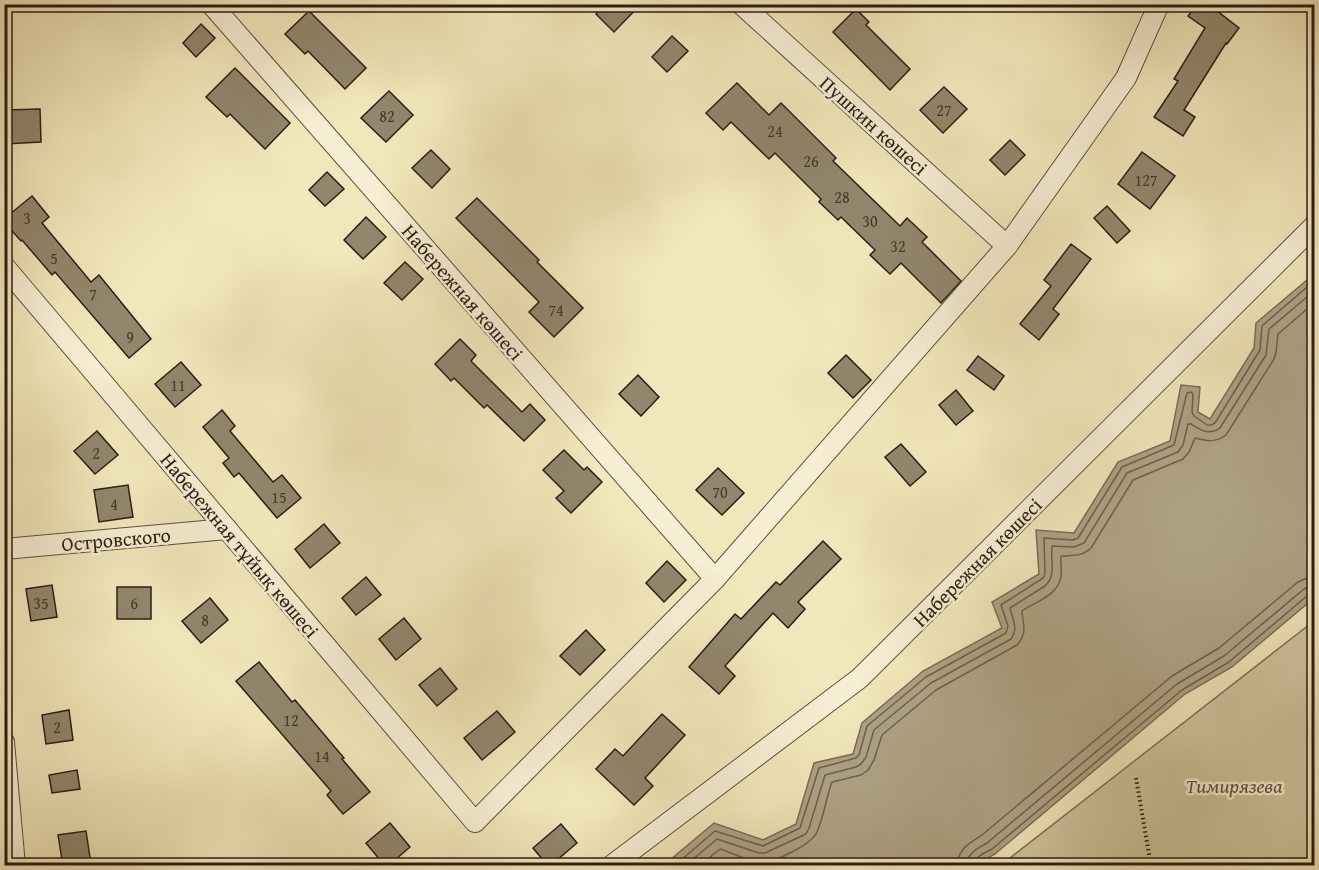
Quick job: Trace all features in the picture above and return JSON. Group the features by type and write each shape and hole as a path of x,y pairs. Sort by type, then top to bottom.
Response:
{"street":[{"name":"Набережная көшесі","path":"211,4 715,579"},
{"name":"Пушкин көшесі","path":"741,4 1007,246"},
{"path":"715,579 1007,246 1126,78 1159,4"},
{"name":"Набережная көшесі","path":"611,866 860,678 1314,226"},
{"name":"Набережная тұйық көшесі","path":"4,267 476,822 715,579"},
{"name":"Островского","path":"4,549 226,529"},
{"path":"4,742 15,866"}],"path":[{"path":"1136,778 1150,866"}],"green space":[{"name":"Тимирязева","path":"1314,621 1314,865 1001,865"}],"water":[{"path":"1314,274 1314,598 1232,667 1185,694 995,854 976,865 664,865 714,823 763,840 796,824 814,763 853,754 862,723 923,671 1002,628 992,602 1039,574 1036,530 1074,533 1118,462 1170,441 1181,385 1200,387 1198,412 1210,419 1254,348 1256,323"}],"building":[{"path":"606,4 641,4 614,32 596,14"},
{"path":"1197,4 1208,4 1239,28 1226,43 1184,110 1195,117 1183,136 1154,117 1178,81 1174,79 1205,28 1188,16"},
{"path":"856,9 869,22 866,25 910,69 890,90 833,32"},
{"path":"309,11 366,68 345,89 308,51 305,54 285,34"},
{"path":"201,24 215,38 196,57 183,43"},
{"path":"672,36 688,51 667,72 652,57"},
{"path":"235,68 290,123 265,149 230,114 227,117 206,97"},
{"path":"737,83 769,115 781,103 836,158 833,161 900,226 907,218 927,237 922,242 961,281 941,303 901,263 890,274 870,255 875,250 841,217 838,220 819,202 821,199 775,153 769,159 731,122 723,130 706,113"},
{"path":"944,87 967,109 943,133 920,110"},
{"path":"389,91 413,115 386,142 361,118"},
{"path":"40,109 41,142 5,144 4,110"},
{"path":"1010,140 1025,155 1005,175 990,160"},
{"path":"431,150 450,169 432,188 412,168"},
{"path":"1142,152 1175,176 1150,209 1118,184"},
{"path":"327,172 344,189 325,206 309,190"},
{"path":"32,196 49,217 42,223 91,282 99,275 151,339 129,358 55,272 52,275 4,222 4,219"},
{"path":"477,198 583,308 554,337 529,312 539,302 456,218"},
{"path":"1107,206 1130,231 1117,243 1094,218"},
{"path":"366,217 386,237 363,259 344,240"},
{"path":"1071,244 1091,259 1053,309 1059,314 1039,340 1020,324 1051,286 1044,280"},
{"path":"405,262 423,279 402,300 384,283"},
{"path":"460,339 476,355 471,361 522,412 530,404 545,420 524,441 487,405 484,408 454,378 451,381 435,364"},
{"path":"846,355 871,380 853,398 828,373"},
{"path":"978,356 1004,376 994,390 967,370"},
{"path":"181,362 201,385 175,407 155,384"},
{"path":"638,375 659,397 641,416 619,394"},
{"path":"956,390 973,411 956,425 939,405"},
{"path":"222,410 235,426 230,431 273,482 282,475 301,498 277,518 239,473 234,477 223,463 229,458 203,427"},
{"path":"97,431 118,455 95,474 74,451"},
{"path":"901,444 926,472 910,486 885,457"},
{"path":"564,450 584,470 587,467 602,482 571,513 556,498 564,491 543,470"},
{"path":"718,468 744,493 722,515 696,490"},
{"path":"128,485 133,517 99,522 94,490"},
{"path":"324,524 340,543 310,568 295,549"},
{"path":"823,541 841,559 798,602 805,609 788,628 773,613 725,666 735,676 719,694 689,667 735,614 741,619 776,582 780,585"},
{"path":"667,561 686,580 664,602 646,583"},
{"path":"366,577 381,595 356,615 342,598"},
{"path":"52,585 57,617 31,621 26,589"},
{"path":"117,587 151,587 151,619 117,619"},
{"path":"210,598 228,620 201,643 182,621"},
{"path":"404,618 421,639 396,660 379,639"},
{"path":"586,630 605,650 580,675 560,656"},
{"path":"259,662 292,702 295,700 370,792 343,814 327,795 331,791 236,681"},
{"path":"440,668 457,689 437,706 419,685"},
{"path":"69,710 73,740 46,744 42,715"},
{"path":"497,711 515,732 482,760 464,738"},
{"path":"662,714 685,735 645,778 653,786 634,805 596,769 615,749 623,756"},
{"path":"77,770 80,789 52,793 49,775"},
{"path":"390,823 410,847 388,866 385,866 366,843"},
{"path":"561,824 577,843 548,866 533,848"},
{"path":"86,831 91,864 63,866 58,835"}]}
